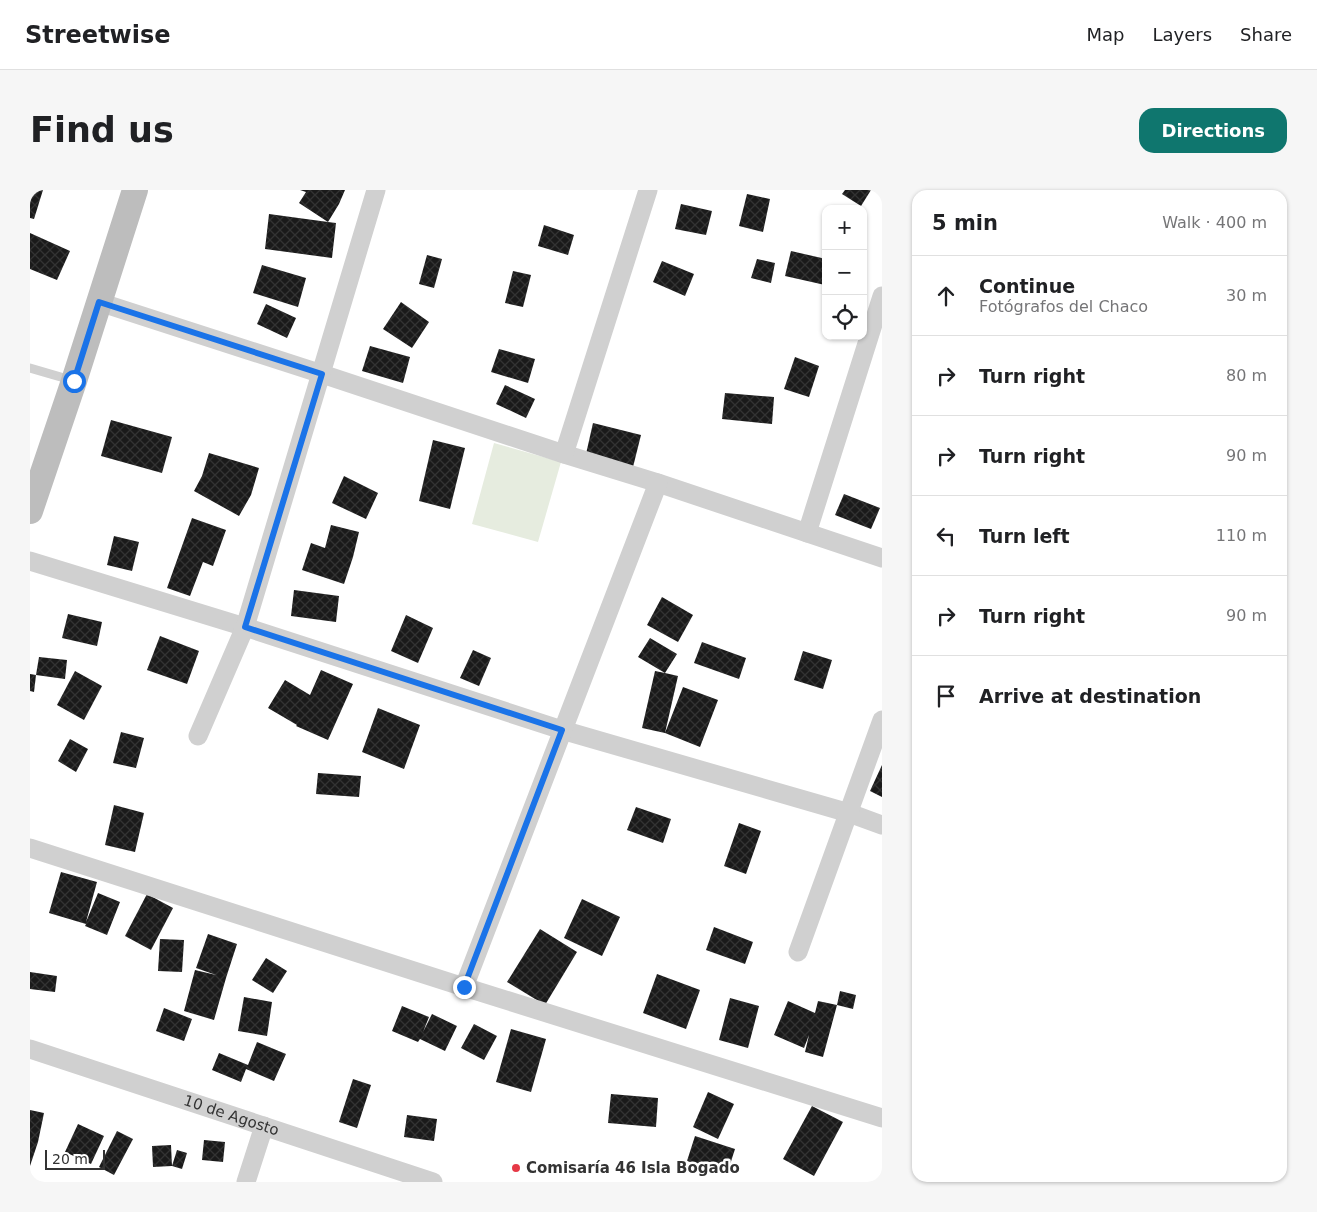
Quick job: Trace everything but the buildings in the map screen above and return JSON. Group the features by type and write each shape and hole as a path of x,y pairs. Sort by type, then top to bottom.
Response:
{"street":[{"path":"30,511 135,190"},
{"path":"198,736 245,627 376,190"},
{"path":"564,454 648,190"},
{"path":"807,533 877,329 882,296"},
{"path":"99,302 658,483 882,558"},
{"path":"464,987 658,483"},
{"path":"30,560 245,627 562,730 849,813 882,825"},
{"path":"798,952 882,720"},
{"path":"30,848 882,1118"},
{"name":"10 de Agosto","path":"30,1049 433,1182"},
{"path":"246,1182 264,1126"}],"lane":[{"path":"30,368 74,381"}],"shaded area":[{"path":"494,443 561,462 538,542 472,524"}],"place":[{"name":"Comisaría 46 Isla Bogado","path":"516,1168"}],"route":[{"path":"74,381 99,302 322,374 245,627 562,730 464,987"}]}
